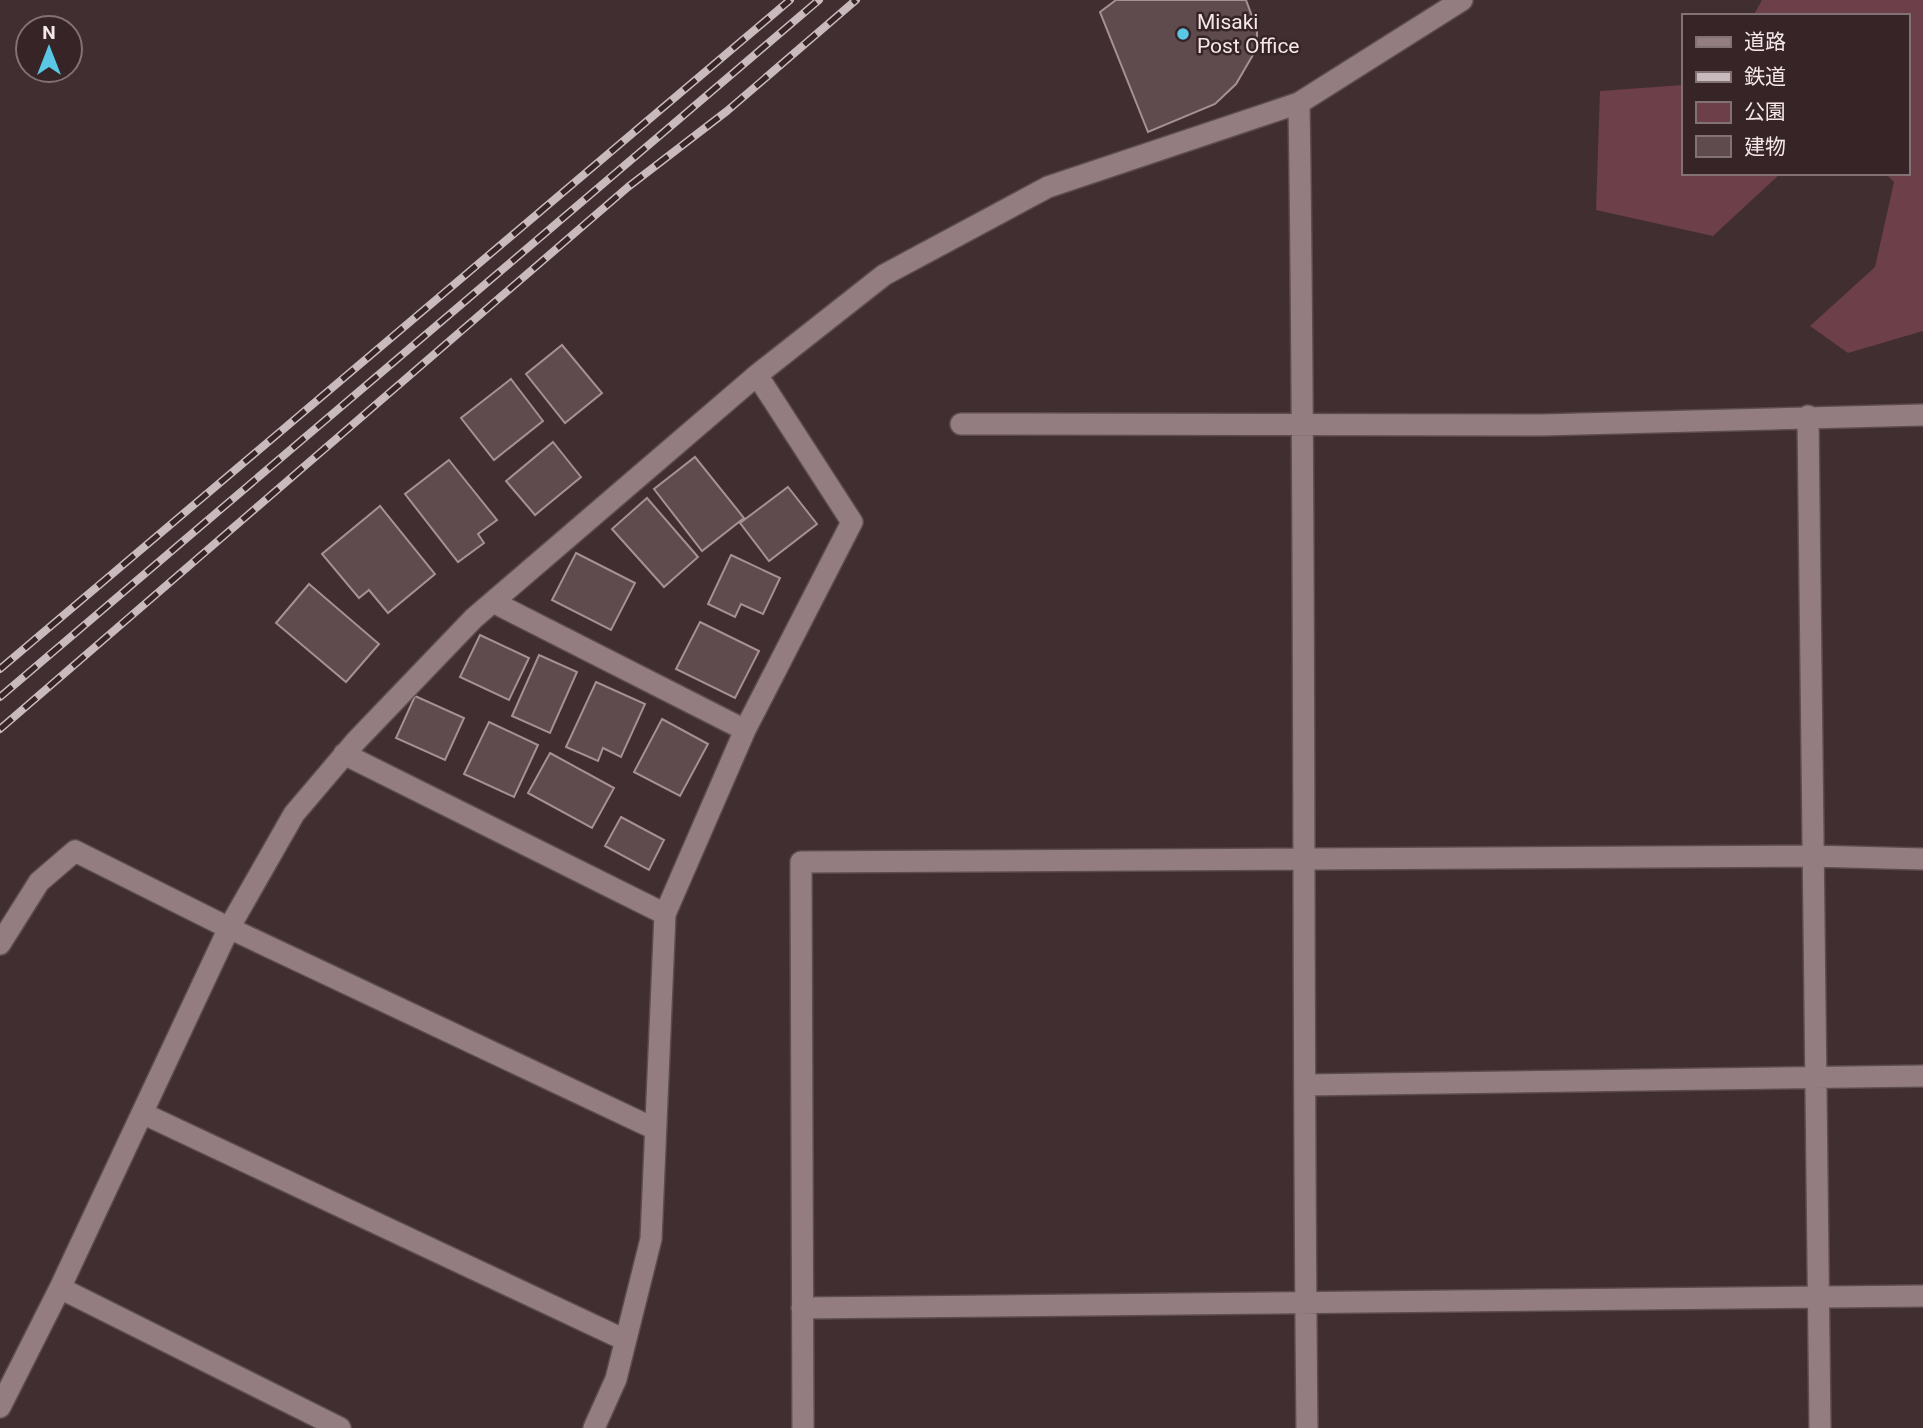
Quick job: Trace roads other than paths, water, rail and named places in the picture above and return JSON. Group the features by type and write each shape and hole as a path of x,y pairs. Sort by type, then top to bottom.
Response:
{"street":[{"path":"0,1407 60,1288 229,928 294,814 344,754 493,602 757,375 884,275 1048,187 1299,103 1461,0"},
{"path":"1299,103 1304,425 1303,860 1307,1428"},
{"path":"594,1428 616,1379 651,1239 665,914 745,730 852,522 757,375"},
{"path":"961,424 1541,425 1923,415"},
{"path":"1808,416 1812,856 1818,1076 1820,1428"},
{"path":"493,602 745,730"},
{"path":"344,754 665,914"},
{"path":"0,944 39,882 75,851 229,928 655,1129"},
{"path":"803,1428 802,862 1812,856 1923,859"},
{"path":"1306,1085 1923,1076"},
{"path":"142,1113 625,1340"},
{"path":"60,1288 340,1428"},
{"path":"802,1308 1923,1296"}],"railway":[{"path":"0,669 790,0"},
{"path":"0,697 819,0"},
{"path":"0,729 628,187 727,111 856,0"}],"place":[{"name":"Misaki Post Office","path":"1183,34"}]}
